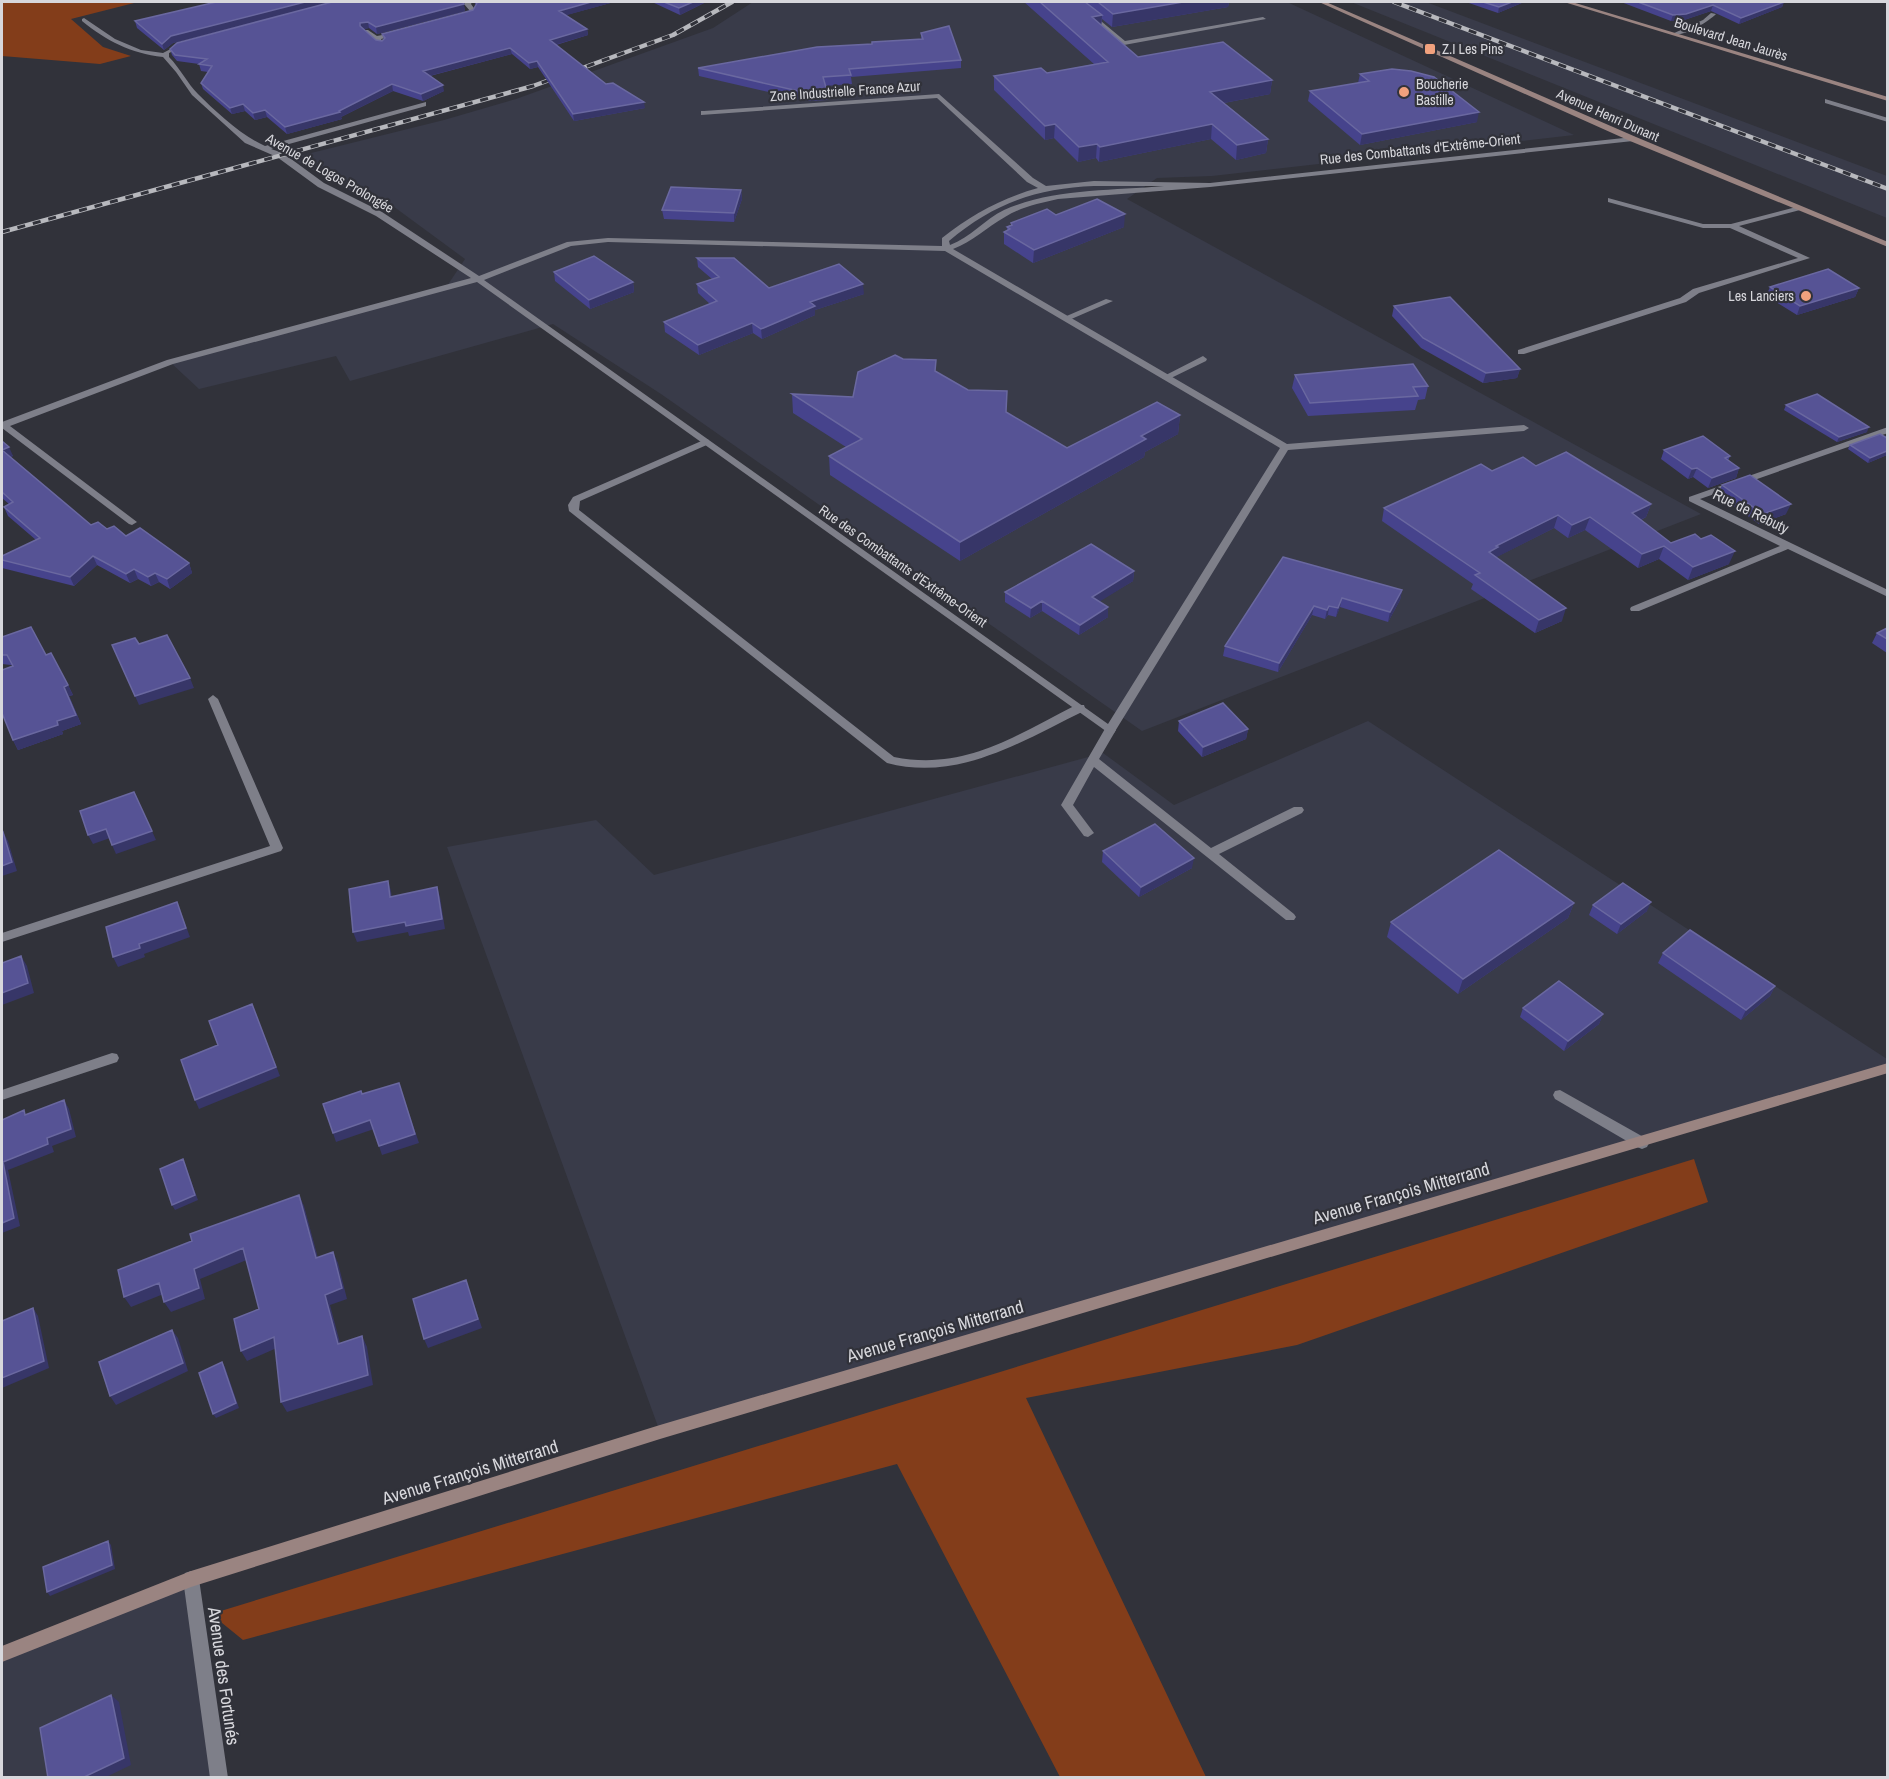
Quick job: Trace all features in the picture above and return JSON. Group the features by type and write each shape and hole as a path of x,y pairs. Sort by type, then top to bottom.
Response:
{"street":[{"path":"457,18 472,13 473,11 467,4 469,2"},
{"path":"1076,2 1124,43 1263,19"},
{"name":"Avenue Henri Dunant","path":"1322,2 1633,139 1887,245"},
{"name":"Boulevard Jean Jaurès","path":"1568,2 1887,99"},
{"path":"1675,34 1705,21 1713,14"},
{"path":"84,20 120,46 143,53 165,55 170,49 188,43"},
{"path":"366,31 379,41 405,32"},
{"name":"Avenue de Logos Prolongée","path":"165,55 194,94 248,141 280,155 321,185 380,214 478,279"},
{"name":"Zone Industrielle France Azur","path":"704,113 939,96 1030,180 1058,197"},
{"path":"1828,101 1887,120"},
{"path":"265,148 423,104"},
{"name":"Rue des Combattants d'Extrême-Orient","path":"1210,185 1072,185 1044,189 1007,202 971,220 945,240 947,249 963,243 980,228 1005,213 1033,202 1058,197 1210,185 1633,139"},
{"path":"1611,200 1703,226 1731,226 1797,208"},
{"path":"1521,352 1683,300 1696,291 1806,258 1731,226"},
{"path":"132,522 3,425 170,362 478,279 570,244 608,240 947,249 1285,447 1524,428"},
{"name":"Rue des Combattants d'Extrême-Orient","path":"478,279 1110,730"},
{"path":"1066,318 1109,301"},
{"path":"1166,377 1203,359"},
{"name":"Rue de Rebuty","path":"1887,430 1692,499 1887,594"},
{"path":"706,442 576,499 573,505 574,511 891,760 911,766 938,767 958,763 1080,708"},
{"path":"1088,833 1067,805 1092,759 1285,447"},
{"path":"1635,609 1788,546"},
{"path":"2,938 276,848 213,699"},
{"path":"1092,759 1290,917"},
{"path":"1209,854 1298,810"},
{"path":"2,1095 112,1058"},
{"name":"Avenue François Mitterrand","path":"2,1654 191,1579 660,1432 1642,1143 1887,1068"},
{"path":"1560,1095 1642,1143"},
{"name":"Avenue des Fortunés","path":"191,1579 219,1778"}],"shaded area":[{"path":"2,2 138,2 71,19 103,47 131,56 100,64 2,56"},
{"path":"753,2 1287,2 1574,135 1212,176 1157,178 1127,199 1701,514 1142,731 661,394 553,324 350,381 336,356 199,389 170,362 447,286 465,259 382,198 351,191 291,158 444,120 516,99 713,28"},
{"path":"1351,2 1426,2 1887,176 1887,218"},
{"path":"1368,721 1887,1059 1887,1068 660,1432 447,847 596,820 654,875 1103,753 1174,805"},
{"path":"1694,1159 1708,1202 1297,1345 1026,1398 1206,1777 1060,1777 897,1464 243,1640 211,1614"},
{"path":"191,1579 219,1777 2,1778 2,1654"}],"building":[{"path":"216,2 305,2 171,36 162,44 135,21"},
{"path":"332,2 463,2 464,4 376,27 368,22 360,23 360,26 376,40 382,41 385,38 382,34 473,10 476,2 591,2 559,11 587,29 550,40 606,84 613,83 644,102 573,114 537,61 529,63 510,48 423,71 443,85 421,94 392,84 340,112 285,127 265,110 253,113 243,104 230,108 201,83 212,66 199,64 207,59 175,55 170,49 177,43"},
{"path":"664,2 693,2 679,8"},
{"path":"1040,2 1085,2 1102,15 1092,17 1138,57 1223,42 1272,80 1210,92 1268,139 1237,145 1212,124 1100,147 1097,144 1079,147 1055,124 1045,126 994,76 1041,68 1047,73 1108,62"},
{"path":"1098,2 1183,2 1113,14"},
{"path":"1483,2 1512,2 1499,7"},
{"path":"1638,2 1784,2 1741,18 1713,5 1686,14 1673,15"},
{"path":"949,26 961,60 849,69 851,75 823,77 827,91 807,93 698,68 817,47 923,39 921,33"},
{"path":"1392,69 1434,77 1479,112 1362,134 1310,91 1369,81 1360,74"},
{"path":"671,187 741,190 734,213 662,210"},
{"path":"1097,199 1125,214 1034,250 1004,232 1010,229 1007,227 1012,225 1011,223 1047,209 1056,215"},
{"path":"594,256 633,282 589,300 554,272"},
{"path":"697,258 734,258 769,288 839,264 863,284 810,302 815,306 761,329 752,323 698,345 664,322 717,301 697,284 719,277"},
{"path":"1828,269 1859,288 1800,306 1770,287"},
{"path":"1450,297 1520,369 1486,373 1423,338 1394,306"},
{"path":"895,355 903,359 936,360 935,371 968,390 1007,391 1006,412 1067,448 1157,402 1180,415 1141,436 1146,439 960,542 829,456 862,439 792,394 853,397 858,372"},
{"path":"1413,364 1428,386 1413,387 1418,396 1310,403 1295,375"},
{"path":"1817,394 1869,427 1839,437 1786,405"},
{"path":"1880,434 1887,438 1887,451 1870,458 1850,445"},
{"path":"1703,436 1730,456 1725,458 1739,468 1712,478 1697,468 1692,469 1664,450"},
{"path":"2,441 9,447 2,450"},
{"path":"2,450 91,525 98,522 107,529 114,526 126,536 140,528 189,563 167,579 155,573 148,577 134,569 126,574 93,556 70,577 2,560 2,556 40,538 4,507 13,502 2,492"},
{"path":"1566,452 1651,504 1632,513 1671,543 1695,534 1701,539 1711,535 1735,551 1693,567 1664,546 1642,554 1590,517 1572,525 1558,515 1496,546 1498,547 1489,552 1566,608 1539,620 1475,575 1480,573 1384,508 1481,464 1492,471 1523,457 1536,466"},
{"path":"1750,475 1791,504 1763,514 1722,485"},
{"path":"1091,544 1134,571 1092,597 1108,607 1080,625 1042,601 1031,608 1005,592"},
{"path":"1283,557 1402,590 1390,612 1342,598 1338,608 1329,606 1327,610 1314,606 1279,663 1225,646"},
{"path":"31,627 46,655 51,653 68,685 64,687 76,715 57,721 58,725 13,740 2,713 2,670 13,666 7,655 2,655 2,637"},
{"path":"1887,628 1887,639 1877,633"},
{"path":"167,635 190,678 135,696 112,645 135,638 139,644"},
{"path":"1223,703 1248,729 1203,747 1179,721"},
{"path":"134,792 152,831 112,845 106,829 88,835 80,811"},
{"path":"1155,824 1194,858 1141,887 1103,851"},
{"path":"2,833 12,862 2,866"},
{"path":"1499,850 1574,903 1463,979 1391,922"},
{"path":"388,881 390,897 437,887 442,919 406,926 405,922 353,932 349,889"},
{"path":"1623,883 1651,902 1621,924 1593,905"},
{"path":"177,902 186,928 139,944 140,948 113,957 106,927"},
{"path":"1690,930 1775,986 1746,1010 1663,953"},
{"path":"21,956 28,983 2,993 2,963"},
{"path":"1559,981 1603,1014 1568,1041 1523,1008"},
{"path":"252,1004 276,1067 195,1100 181,1060 218,1045 209,1021"},
{"path":"399,1083 415,1134 379,1146 370,1120 333,1133 323,1104 361,1091 362,1094"},
{"path":"64,1100 71,1129 47,1138 48,1144 3,1162 14,1218 2,1223 2,1120 24,1110 25,1115"},
{"path":"183,1159 195,1195 172,1205 160,1169"},
{"path":"299,1195 316,1258 333,1252 342,1288 325,1295 338,1344 362,1336 368,1375 281,1402 274,1337 241,1351 234,1319 259,1309 243,1248 194,1269 199,1288 164,1302 159,1283 124,1297 118,1270 192,1241 190,1234"},
{"path":"466,1280 478,1319 424,1339 413,1299"},
{"path":"33,1308 44,1361 2,1378 2,1321"},
{"path":"172,1330 183,1363 110,1396 99,1362"},
{"path":"222,1362 236,1403 213,1414 199,1373"},
{"path":"108,1541 112,1565 47,1592 43,1567"},
{"path":"111,1695 124,1758 82,1778 48,1778 40,1728"}],"railway":[{"path":"2,232 533,86 673,35 732,2"},
{"path":"1394,2 1888,189"}],"place":[{"name":"Z.I Les Pins","path":"1430,49"},
{"name":"Boucherie Bastille","path":"1404,92"},
{"name":"Les Lanciers","path":"1806,296"}]}
